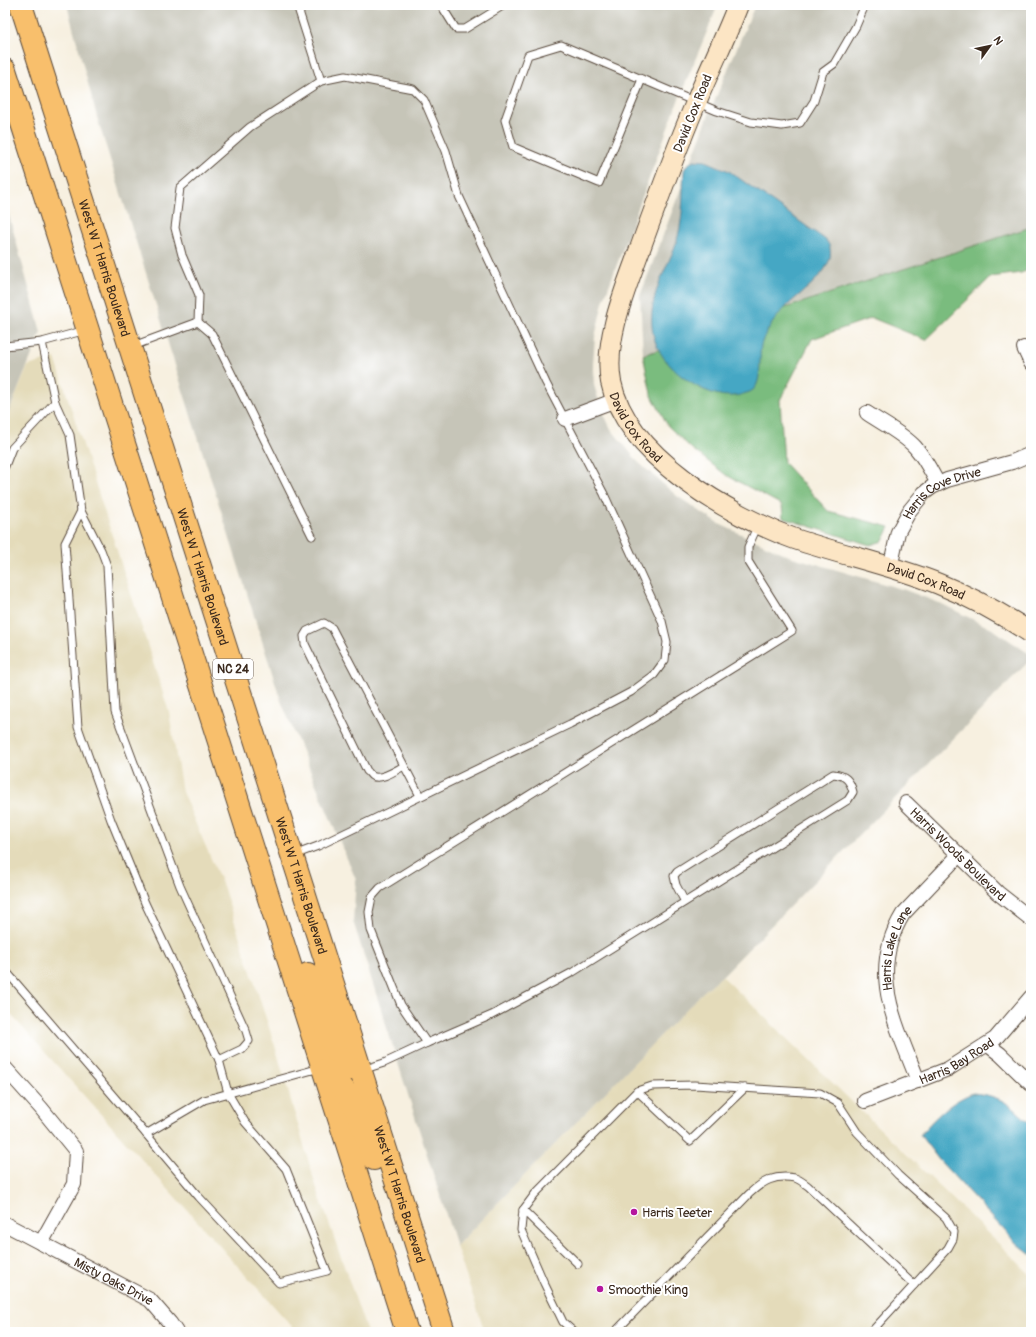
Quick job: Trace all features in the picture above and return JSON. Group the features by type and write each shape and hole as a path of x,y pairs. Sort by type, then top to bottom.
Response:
{"main road":[{"name":"West W T Harris Boulevard","path":"21,5 444,1332"},
{"name":"David Cox Road","path":"738,5 696,101 622,299 610,350 611,382 616,400 631,428 666,465 710,498 731,511 795,539 938,583 1003,615 1031,633"},
{"name":"NC 24","path":"5,70 407,1332"},
{"path":"246,826 278,889 334,1048 348,1067 353,1070 360,1070"},
{"path":"322,1068 335,1078 354,1104 393,1209 431,1290"}],"street":[{"path":"1024,348 1031,363"},
{"path":"565,420 616,400"},
{"path":"867,413 915,447 928,464 938,484"},
{"name":"Harris Cove Drive","path":"890,568 898,532 910,510 924,493 947,480 1012,462 1031,454"},
{"name":"Harris Woods Boulevard","path":"906,803 998,893 1031,920"},
{"name":"Harris Lake Lane","path":"918,1081 887,994 887,953 896,926 903,914 959,855"},
{"name":"Harris Bay Road","path":"865,1101 948,1069 988,1045 1031,997"},
{"path":"988,1045 1000,1054 1031,1084"},
{"path":"5,1068 41,1108 76,1151 74,1184 41,1243"},
{"name":"Misty Oaks Drive","path":"5,1224 150,1300 176,1332"}],"lane":[{"path":"297,5 321,81"},
{"path":"441,5 456,29 465,29 504,5"},
{"path":"642,79 599,183 513,147 505,120 528,55 561,45 696,101 717,111 751,122 782,126 800,123 814,101 823,72 834,64 856,26 865,5"},
{"path":"198,322 199,295 182,255 175,228 180,188 250,127 321,81 345,76 414,89 424,100 446,151 459,196 546,384 604,494 662,621 667,642 665,660 654,675 632,692 570,724 318,846 292,856"},
{"path":"130,347 198,322"},
{"path":"198,322 212,334 312,536"},
{"path":"5,346 42,342 88,330"},
{"path":"42,342 55,402 70,435 81,511 101,550 107,566 115,712 180,886 248,1036 249,1041 242,1049 219,1060"},
{"path":"5,466 12,448 55,402"},
{"path":"5,970 199,1197 279,1283 327,1271 286,1169 245,1122 228,1093 219,1060 145,903 111,820 78,727 65,543 81,511"},
{"path":"427,1042 401,1005 370,930 369,912 372,897 380,888 792,631 748,561 748,546 758,524"},
{"path":"404,766 389,774 378,777 372,776 367,771 305,644 304,636 307,631 324,623 332,628 420,796"},
{"path":"360,1070 384,1063 427,1042 492,1015 574,972 686,902 848,800 853,792 852,785 847,778 841,774 833,774 677,872 674,876 676,885 686,902"},
{"path":"146,1134 204,1100 322,1068"},
{"path":"574,1332 563,1322 521,1230 523,1210 535,1194 637,1091 652,1086 694,1085 820,1093 838,1103 857,1132 898,1175 946,1218 954,1232 953,1239 948,1248 871,1332"},
{"path":"637,1091 690,1142 745,1088"},
{"path":"614,1332 749,1194 758,1186 773,1177 795,1178 808,1186 914,1285"},
{"path":"523,1210 578,1264"}],"shaded area":[{"path":"67,5 718,5 678,101 603,302 595,337 593,364 594,385 601,408 611,429 638,462 677,496 719,524 789,556 905,590 942,604 994,630 1031,655 1031,659 722,976 704,991 456,1246 353,921 356,880 281,701 98,121"},
{"path":"755,5 1031,5 1031,227 643,355 640,296 709,114"},
{"path":"5,201 41,332 5,422"},
{"path":"55,358 169,712 182,792 223,886 276,1049 314,1180 367,1332 297,1332 5,1008 5,422 28,366"},
{"path":"722,976 1031,1275 1031,1332 485,1332 456,1246 704,991"}],"green space":[{"path":"1031,227 1031,269 1021,273 991,277 926,340 872,318 812,339 780,400 784,463 828,511 890,527 883,541 870,545 783,518 782,505 726,475 692,449 668,426 651,394 643,355"}],"water":[{"path":"694,160 706,161 729,171 826,240 830,248 830,257 822,273 784,309 769,328 761,345 757,385 751,391 740,395 729,396 717,394 704,390 693,384 682,376 664,358 658,348 653,333 652,316 656,291 674,248 680,228 684,170 687,165"},
{"path":"973,1093 992,1096 1005,1102 1031,1124 1031,1255 1016,1243 939,1160 920,1135 944,1110 958,1100"}],"place":[{"name":"Harris Teeter","path":"634,1212"},
{"name":"Smoothie King","path":"600,1289"}]}
